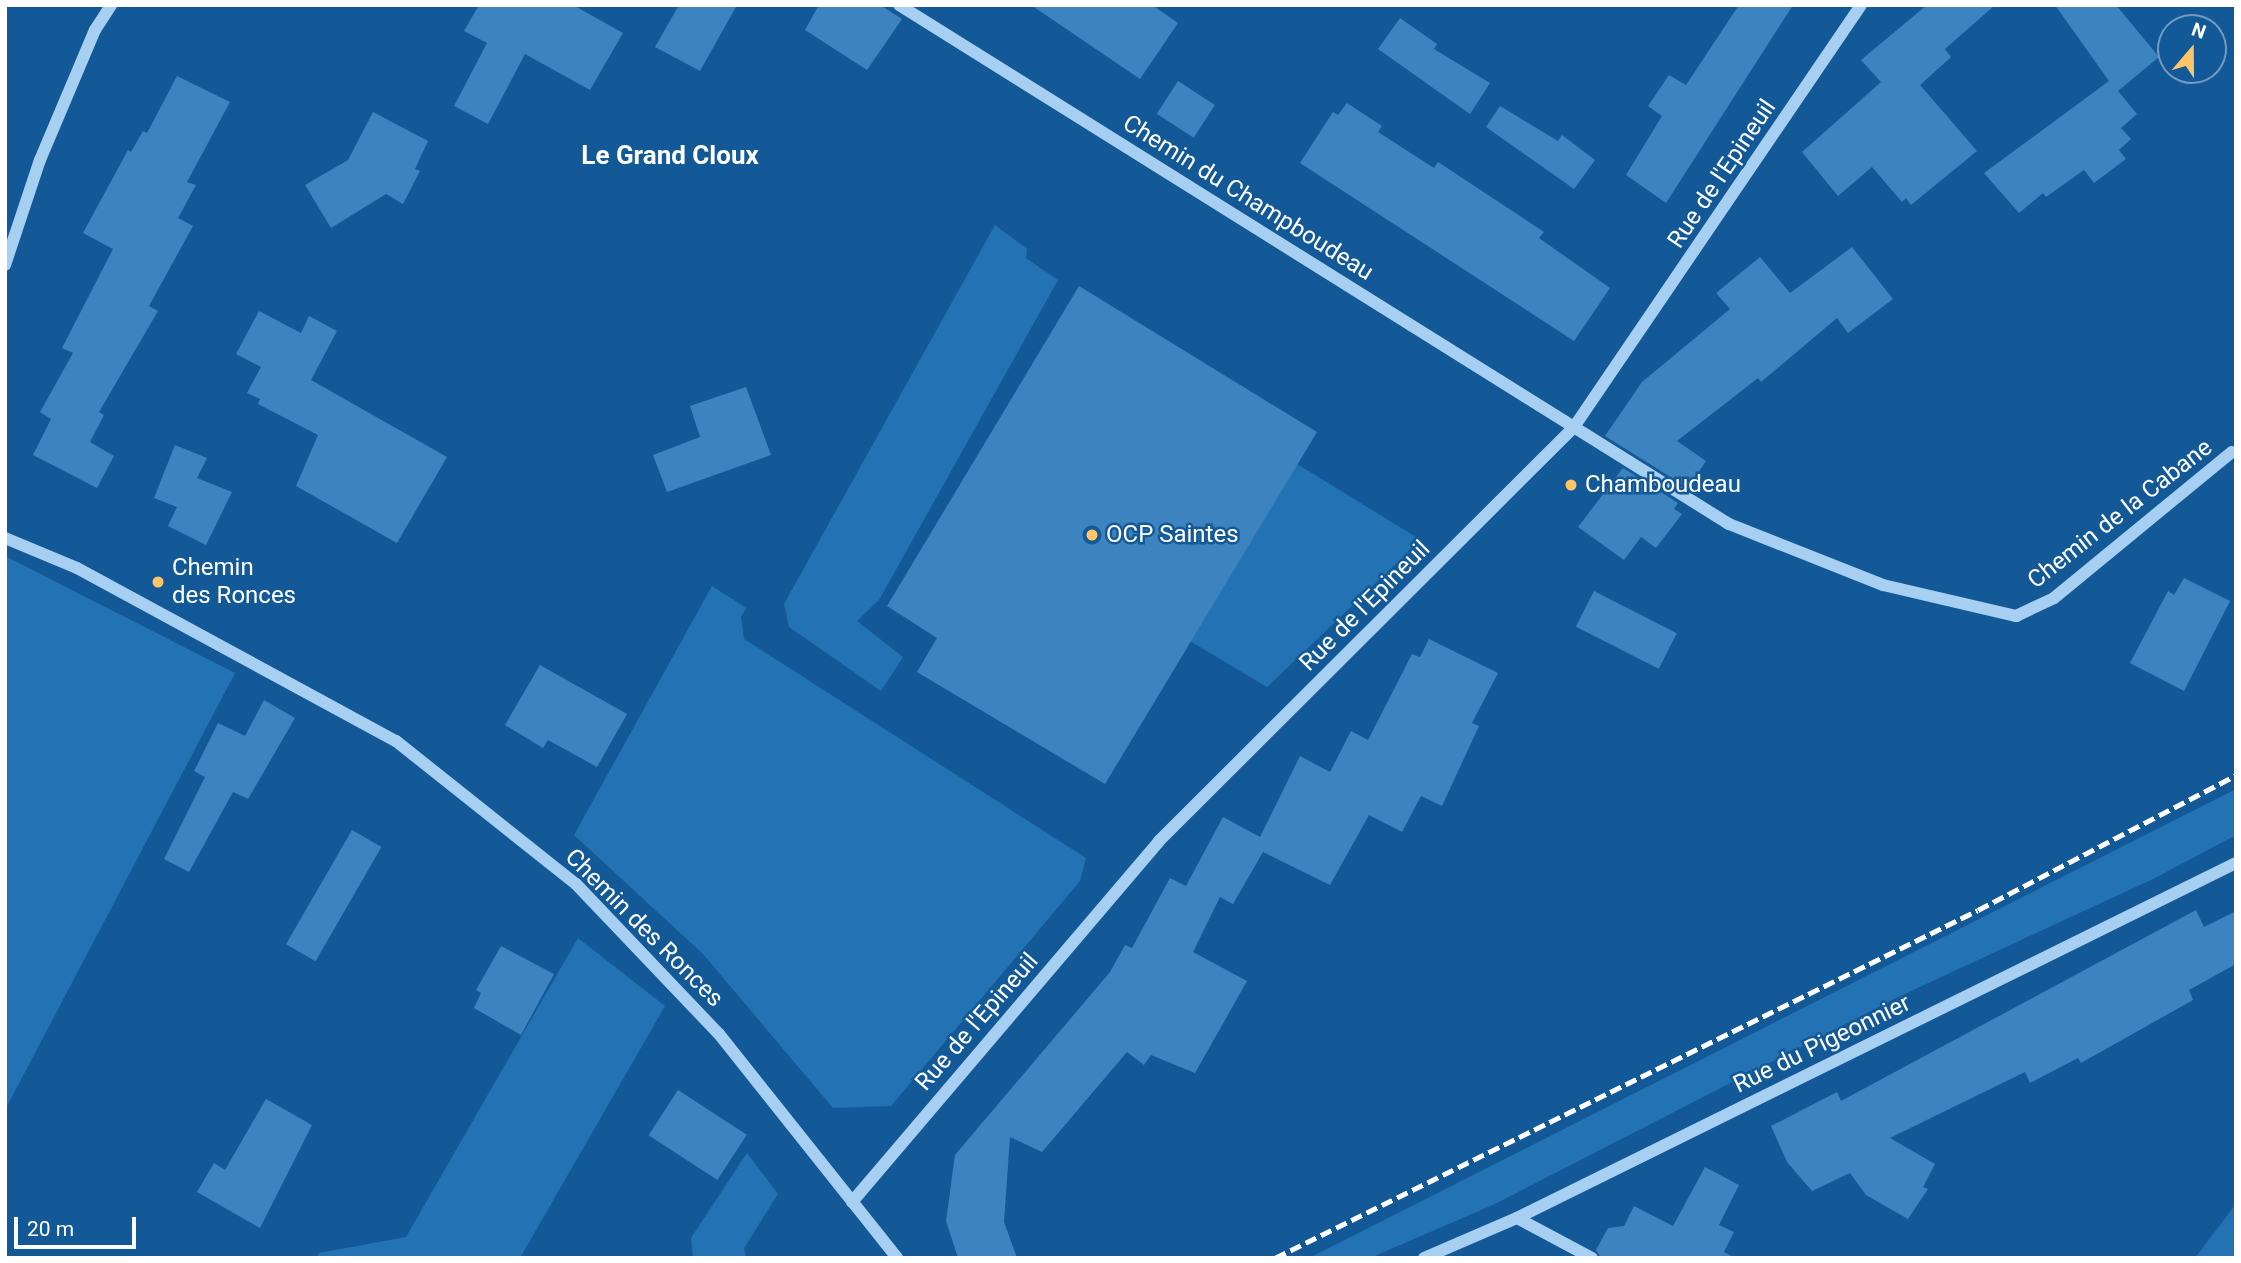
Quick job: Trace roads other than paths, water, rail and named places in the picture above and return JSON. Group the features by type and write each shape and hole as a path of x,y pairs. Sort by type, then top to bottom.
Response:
{"street":[{"path":"5,265 40,160 95,30 111,5"},
{"name":"Chemin du Champboudeau","path":"899,5 1574,427"},
{"name":"Rue de l'Epineuil","path":"852,1202 1159,841 1574,427 1861,5"},
{"name":"Chemin de la Cabane","path":"1574,427 1728,524 1882,584 2016,616 2054,598 2232,452"},
{"name":"Chemin des Ronces","path":"5,538 77,568 396,741 576,884 719,1034 897,1258"},
{"name":"Rue du Pigeonnier","path":"1424,1258 1517,1218 2236,863"},
{"path":"1517,1218 1592,1258"}],"railway":[{"path":"1275,1258 1978,910 2236,775"}],"place":[{"name":"Chamboudeau","path":"1571,485"},
{"name":"OCP Saintes","path":"1092,535"},
{"name":"Chemin des Ronces","path":"158,582"}],"district":[{"name":"Le Grand Cloux","path":"670,156"}]}
